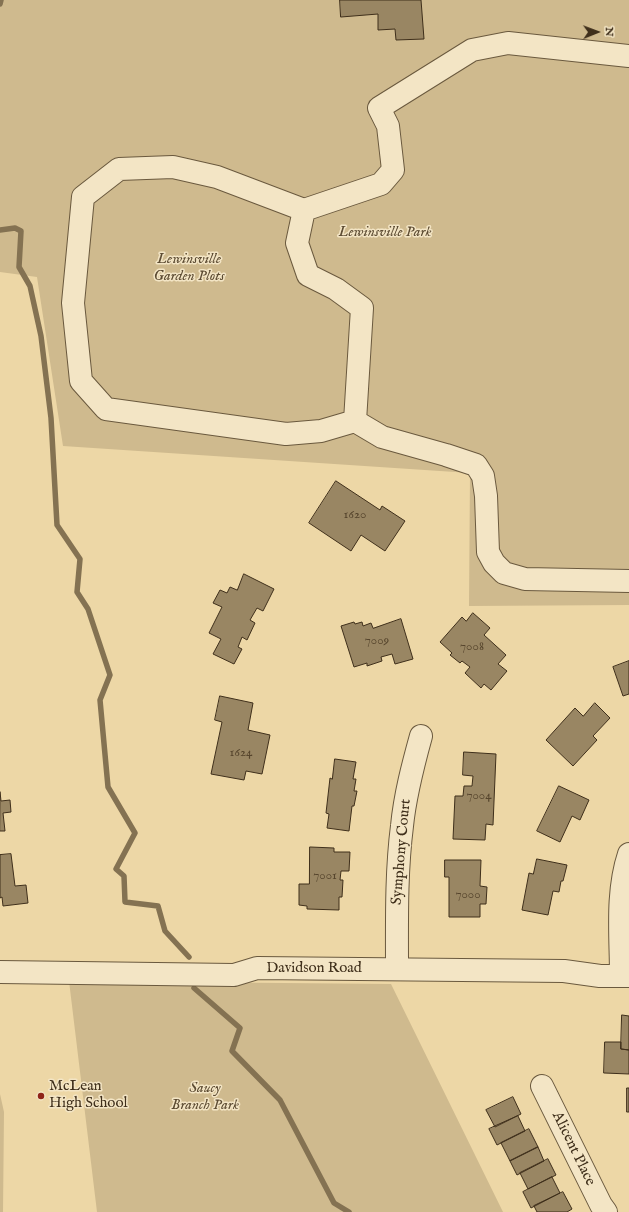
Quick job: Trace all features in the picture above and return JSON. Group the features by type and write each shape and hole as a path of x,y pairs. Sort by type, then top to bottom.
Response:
{"street":[{"path":"629,56 508,43 472,50 379,108 388,126 393,170 381,184 304,210 217,178 173,167 119,169 83,197 73,303 81,381 106,409 286,434 321,431 355,421 382,436 476,465 483,476 485,489 488,552 494,563 504,573 525,579 629,581"},
{"path":"304,210 297,243 308,275 336,289 362,308 355,421"},
{"name":"Symphony Court","path":"397,970 398,860 402,824 410,778 421,736"},
{"path":"625,976 621,894 624,868 629,854"},
{"name":"Davidson Road","path":"0,972 234,975 257,968 564,971 600,976 625,976"},
{"name":"Alicent Place","path":"542,1086 601,1205 606,1212"}],"green space":[{"name":"Lewinsville Park","path":"0,0 629,0 629,605 469,606 470,473 63,446 37,277 0,272"},
{"name":"Saucy Branch Park","path":"69,981 391,984 503,1212 97,1212"},
{"path":"0,1094 4,1112 3,1212 0,1212"}],"building":[{"path":"340,0 421,0 424,39 396,40 395,29 378,30 378,14 341,17"},
{"path":"336,481 380,510 382,506 405,521 385,551 361,535 351,551 309,523"},
{"path":"244,574 274,589 263,611 257,608 250,620 255,623 247,640 242,637 238,647 242,649 234,664 213,654 221,639 209,633 222,607 213,603 220,590 227,593 230,587 237,590"},
{"path":"473,613 490,628 484,635 506,655 498,664 507,671 491,690 484,684 481,688 465,673 470,667 462,661 460,663 450,655 452,653 440,642 462,617 466,621"},
{"path":"401,619 413,659 395,664 392,654 381,657 382,661 367,666 367,663 354,667 341,626 354,622 355,624 362,622 363,626 371,623 373,628"},
{"path":"629,661 629,694 623,696 613,667"},
{"path":"220,696 253,703 248,730 270,735 262,774 246,771 244,780 211,774 222,722 215,720"},
{"path":"595,703 610,718 593,736 597,740 573,766 546,740 575,708 583,716"},
{"path":"464,752 496,754 493,825 486,824 485,840 453,839 455,796 463,796 464,786 472,786 473,776 463,775"},
{"path":"335,759 356,762 353,779 356,779 354,791 357,791 354,806 352,806 349,831 327,828 329,814 326,813 330,778 332,779"},
{"path":"559,786 589,800 580,820 572,816 560,842 537,831"},
{"path":"0,792 1,801 10,800 11,812 3,813 5,831 0,831"},
{"path":"310,847 334,848 334,852 350,852 349,871 341,871 340,880 343,880 342,897 339,897 339,910 307,909 307,906 299,905 299,884 309,884"},
{"path":"11,854 15,886 26,885 28,903 3,906 2,897 0,898 0,855"},
{"path":"537,859 567,865 563,881 561,881 559,892 553,891 548,915 522,910 529,873 533,874"},
{"path":"445,860 481,860 480,886 487,887 486,904 480,904 480,917 449,917 449,877 445,877"},
{"path":"622,1015 629,1016 629,1050 621,1049"},
{"path":"605,1042 621,1042 621,1049 629,1050 629,1074 604,1073"},
{"path":"627,1088 629,1088 629,1112 627,1112"},
{"path":"513,1097 521,1114 495,1127 486,1110"},
{"path":"518,1116 525,1131 497,1145 489,1129"},
{"path":"529,1129 538,1147 510,1161 501,1143"},
{"path":"538,1147 544,1161 517,1175 510,1161"},
{"path":"548,1159 556,1175 528,1189 520,1173"},
{"path":"552,1177 560,1193 531,1208 523,1192"},
{"path":"563,1192 572,1209 567,1212 537,1212 534,1206"}],"waterway":[{"path":"0,4 1,0"},
{"path":"0,230 15,228 21,231 19,267 30,286 41,336 51,418 57,525 80,559 77,592 88,609 110,675 100,700 108,787 135,833 116,869 124,876 125,902 158,906 165,931 189,957"},
{"path":"194,988 240,1028 232,1051 280,1100 334,1203 349,1212"}],"place":[{"name":"McLean High School","path":"41,1096"}],"park label":[{"name":"Lewinsville Garden Plots","path":"189,268"}]}
